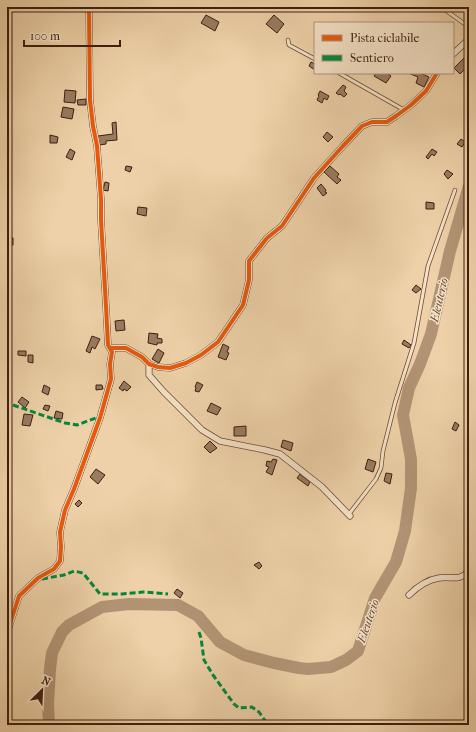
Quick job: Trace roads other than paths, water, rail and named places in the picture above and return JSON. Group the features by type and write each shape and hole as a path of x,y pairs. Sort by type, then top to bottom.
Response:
{"street":[{"path":"7,633 19,596 38,578 54,569 60,561 60,532 65,510 100,418 111,379 110,364 112,352 108,345 101,199 97,146 90,100 89,7"},
{"path":"454,53 469,39"},
{"path":"110,348 126,348 142,357 149,364 158,367 170,368 186,363 201,355 218,342 244,305 249,280 249,261 267,238 282,226 314,178 362,126 372,122 387,122 426,91 436,74"},
{"path":"149,364 149,375 202,430 220,441 280,454 322,487 350,515"},
{"path":"409,595 418,586 427,581 439,578 458,578 469,572"}],"lane":[{"path":"441,7 469,27"},
{"path":"288,40 288,45 314,58"},
{"path":"341,74 404,110"},
{"path":"350,515 376,479 381,468 383,451 395,403 414,343 428,266 455,190"}],"waterway":[{"name":"Eleuterio","path":"49,725 48,704 52,653 62,632 69,625 102,607 129,604 178,605 198,616 220,642 244,655 299,668 308,669 331,667 346,660 358,651 375,598 396,562 405,531 411,488 411,459 403,415 409,388 431,334 450,251 469,186"}]}
